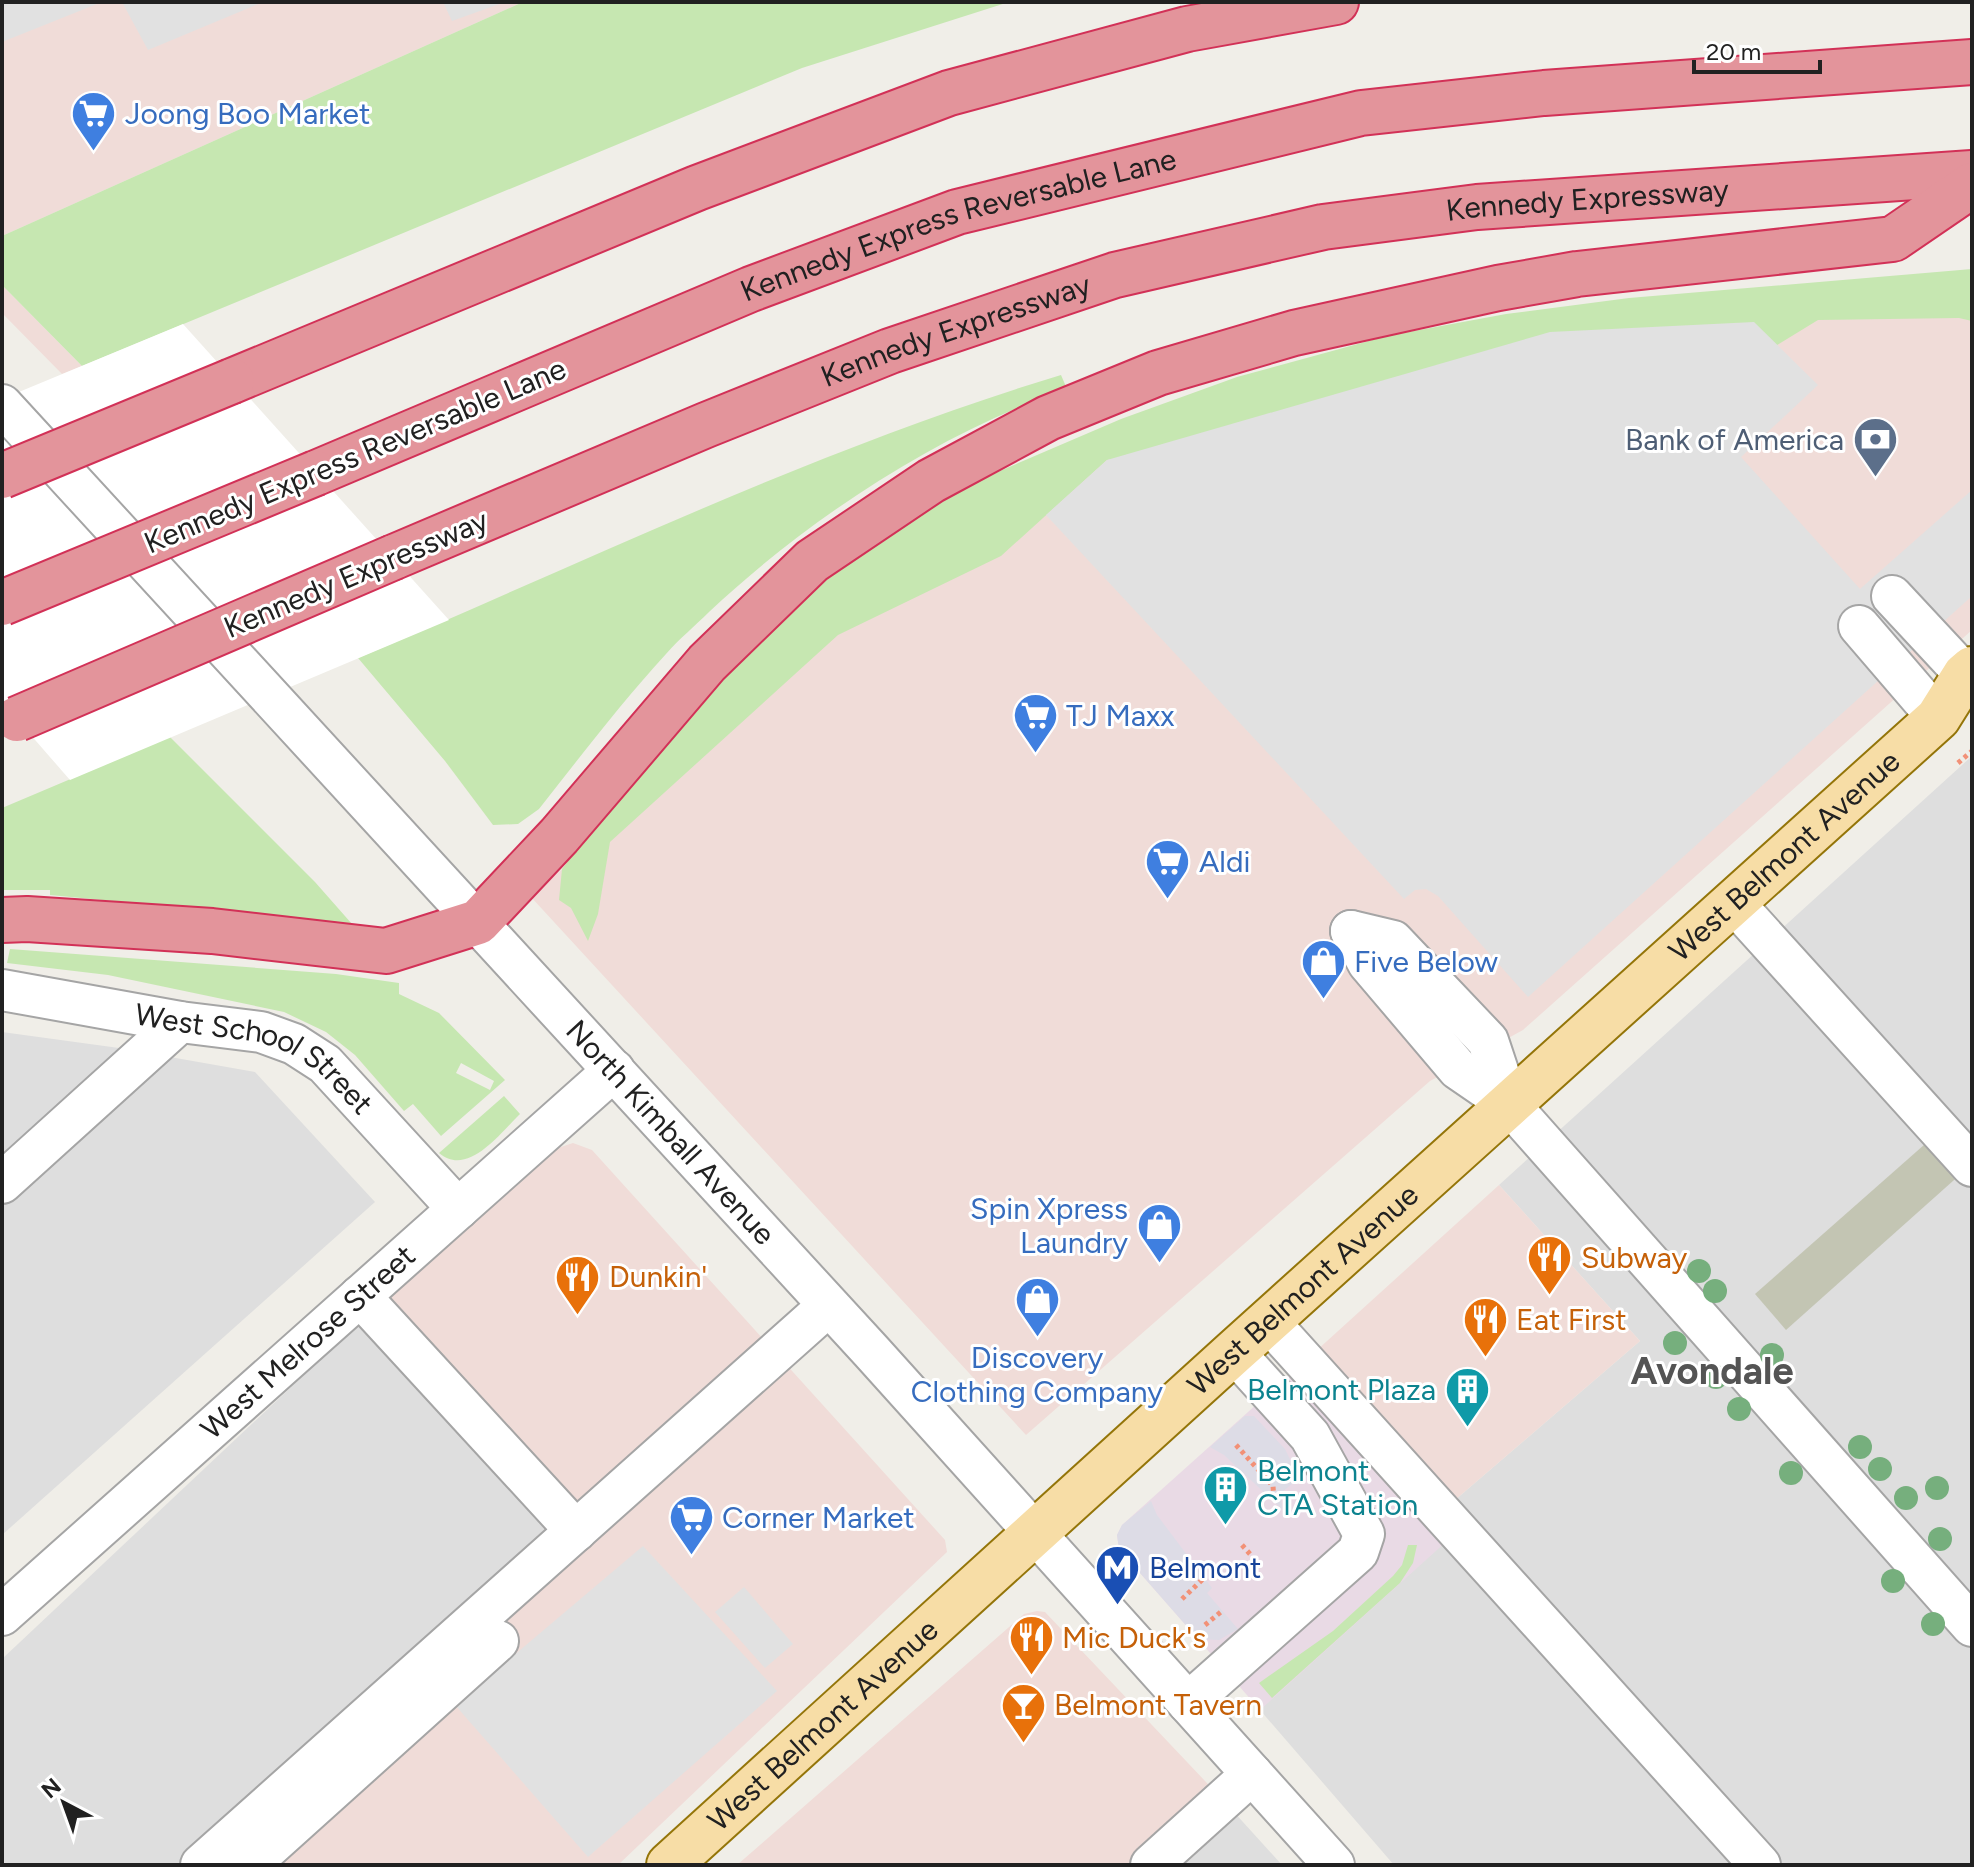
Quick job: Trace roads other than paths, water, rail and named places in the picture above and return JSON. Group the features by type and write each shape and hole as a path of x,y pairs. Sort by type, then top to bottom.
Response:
{"highway":[{"path":"2,476 697,188 949,93 1187,29 1336,2"},
{"name":"Kennedy Express Reversable Lane","path":"2,603 751,289 957,212 1361,113 1544,93 1972,62"},
{"name":"Kennedy Expressway","path":"10,722 706,425 890,351 1115,275 1323,227 1477,207 1972,173"},
{"path":"2,920 212,931 386,951 478,922 559,836 707,663 812,561 931,481 1048,418 1158,373 1279,337 1498,288 1577,274 1893,239 1972,185"}],"main road":[{"name":"West Belmont Avenue","path":"669,1865 1964,691"}],"street":[{"name":"North Kimball Avenue","path":"2,405 614,1070 1334,1865"},
{"path":"1892,596 1964,691"},
{"path":"1859,626 1964,691"},
{"path":"1733,902 1972,1166"},
{"name":"West School Street","path":"2,990 180,1022 261,1032 294,1044 325,1064 458,1209"},
{"path":"2,1183 180,1022"},
{"name":"West Melrose Street","path":"2,1615 614,1070"},
{"path":"1509,1104 1972,1626"},
{"path":"360,1296 576,1531"},
{"path":"201,1865 828,1306"},
{"path":"1268,1321 1760,1865"},
{"path":"1188,1703 1358,1552 1364,1534 1310,1436 1234,1352"},
{"path":"249,1865 498,1641"},
{"path":"1151,1865 1252,1774"}],"place":[{"name":"Joong Boo Market","path":"94,153"},
{"name":"Bank of America","path":"1875,479"},
{"name":"TJ Maxx","path":"1035,755"},
{"name":"Aldi","path":"1168,901"},
{"name":"Five Below","path":"1323,1001"},
{"name":"Spin Xpress Laundry","path":"1159,1265"},
{"name":"Subway","path":"1550,1297"},
{"name":"Dunkin'","path":"578,1316"},
{"name":"Discovery Clothing Company","path":"1037,1339"},
{"name":"Eat First","path":"1485,1359"},
{"name":"Belmont Plaza","path":"1467,1429"},
{"name":"Belmont CTA Station","path":"1226,1527"},
{"name":"Corner Market","path":"691,1557"},
{"name":"Belmont","path":"1118,1607"},
{"name":"Mic Duck's","path":"1031,1677"},
{"name":"Belmont Tavern","path":"1023,1744"}],"district":[{"name":"Avondale","path":"1712,1371"}]}
